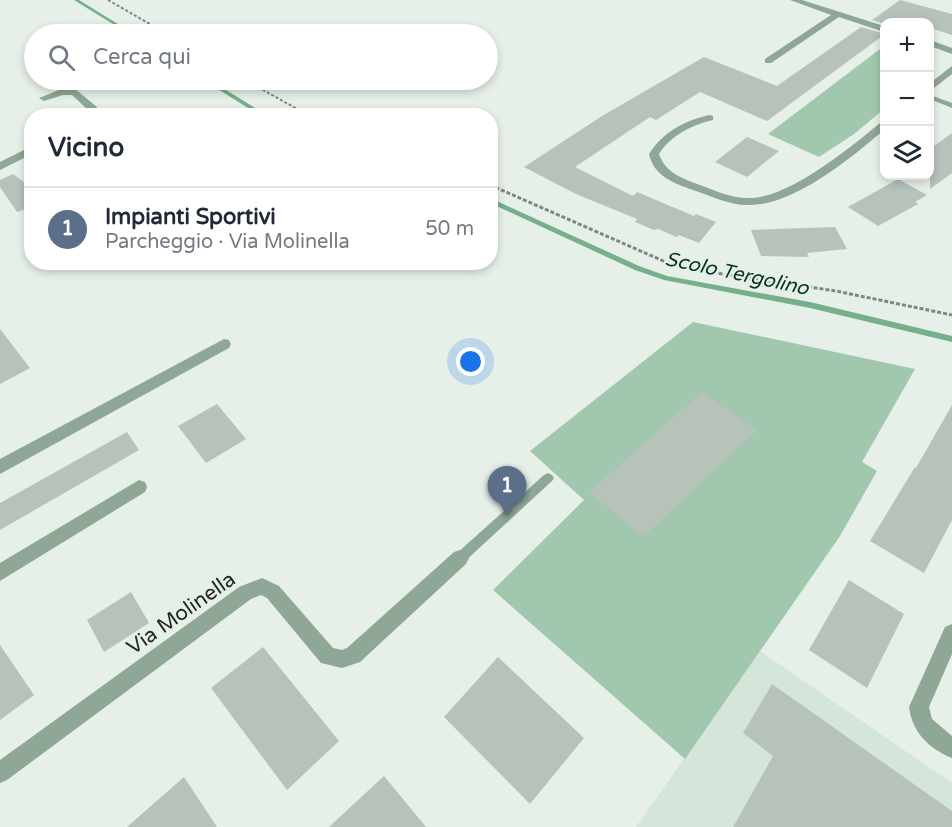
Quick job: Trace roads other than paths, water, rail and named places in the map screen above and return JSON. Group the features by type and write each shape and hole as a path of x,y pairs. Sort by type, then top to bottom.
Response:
{"street":[{"path":"794,0 880,27"},
{"path":"768,61 838,14"},
{"path":"934,45 952,51"},
{"path":"934,85 951,72"},
{"path":"44,98 62,92 75,92 92,108"},
{"path":"709,118 692,122 664,142 654,154 655,162 677,180 734,200 752,202 767,201 788,192 884,126"},
{"path":"0,167 24,154"},
{"path":"0,467 224,344"},
{"path":"0,573 140,487"},
{"name":"Via Molinella","path":"0,773 245,593 262,586 273,592 328,656 342,659 353,655 460,558"},
{"path":"952,633 919,707 924,727 952,748"}],"lane":[{"path":"934,99 952,106"},
{"path":"460,558 548,478"}],"waterway":[{"name":"Scolo Tergolino","path":"76,0 116,24"},
{"name":"Scolo Tergolino","path":"223,90 253,108"},
{"name":"Scolo Tergolino","path":"498,204 637,268 666,278 810,305 952,339"}],"place":[{"name":"Impianti Sportivi","path":"507,516"}]}
